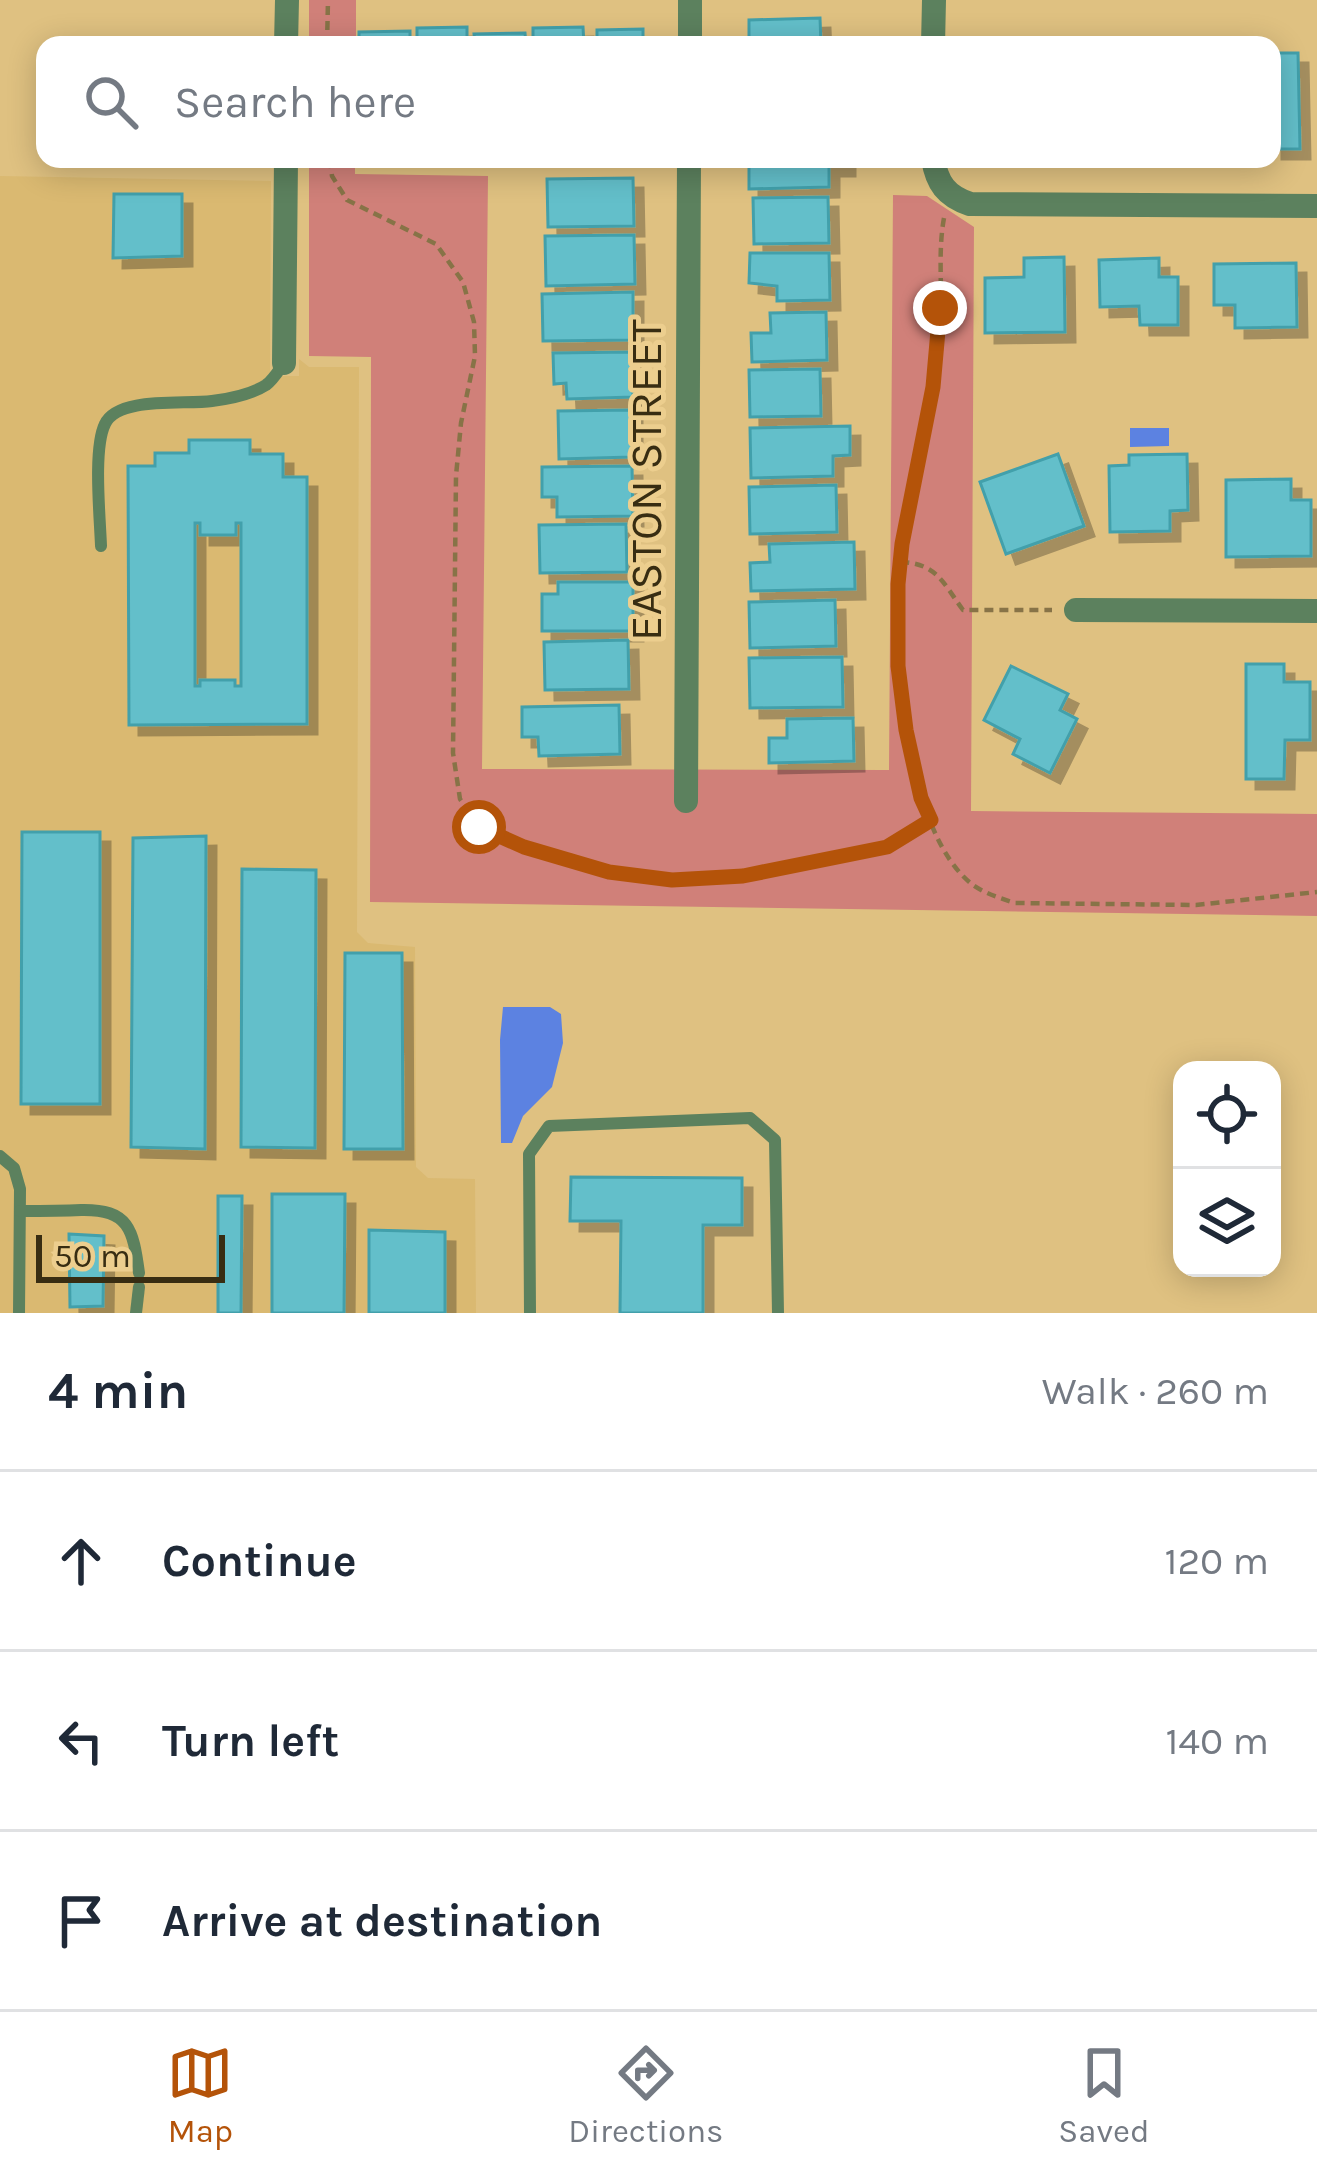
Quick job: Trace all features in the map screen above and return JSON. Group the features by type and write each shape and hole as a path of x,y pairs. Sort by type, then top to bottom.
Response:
{"street":[{"path":"286,36 287,0"},
{"path":"690,0 690,36"},
{"path":"933,36 934,0"},
{"path":"284,364 286,168"},
{"name":"EASTON STREET","path":"686,801 689,168"},
{"path":"935,168 949,195 970,204 1317,206"},
{"path":"1076,610 1317,611"}],"lane":[{"path":"101,546 100,447 105,421 119,410 146,404 212,401 245,393 268,384 284,364"},
{"path":"530,1313 529,1154 549,1126 751,1118 775,1140 778,1313"},
{"path":"0,1156 14,1168 20,1189 19,1313"},
{"path":"20,1211 106,1210 120,1218 130,1232 139,1280 136,1313"}],"path":[{"path":"327,36 328,0"},
{"path":"332,168 347,200 436,244 463,282 474,322 475,356 456,476 453,752 460,799 479,827 524,847 609,872 672,880 743,876 887,847 931,820"},
{"path":"949,195 942,233 933,387 898,584 903,709 921,798 945,850 970,883 1015,903 1196,904 1317,892"},
{"path":"900,562 917,562 934,570 962,610 1076,610"}],"shaded area":[{"path":"309,0 356,0 356,36 309,36"},
{"path":"309,168 355,168 355,174 488,176 482,769 889,770 893,195 927,196 974,227 971,811 1317,814 1317,916 370,902 371,357 309,356"},
{"path":"0,176 271,181 270,376 299,376 299,359 309,367 359,367 357,932 368,943 415,947 416,1167 428,1178 475,1179 476,1313 0,1313"}],"water":[{"path":"1130,428 1169,428 1169,446 1130,447"},
{"path":"503,1007 550,1007 561,1014 563,1043 552,1087 523,1116 512,1143 501,1143"}],"building":[{"path":"820,18 821,36 749,36 749,20"},
{"path":"467,27 467,36 417,36 417,28"},
{"path":"583,27 584,36 533,36 533,28"},
{"path":"643,29 643,36 597,36 597,30"},
{"path":"410,31 410,36 359,36 359,32"},
{"path":"525,33 525,36 474,36"},
{"path":"1281,53 1298,53 1300,149 1281,149"},
{"path":"749,168 829,168 829,187 749,189"},
{"path":"633,178 634,226 548,227 547,179"},
{"path":"114,194 182,194 182,256 113,258"},
{"path":"828,197 829,243 754,244 753,198"},
{"path":"634,235 635,284 546,286 545,236"},
{"path":"750,253 829,253 830,300 777,301 777,286 749,283"},
{"path":"1064,257 1065,332 985,333 985,278 1024,277 1024,258"},
{"path":"1159,258 1159,277 1178,277 1178,325 1140,325 1139,306 1100,307 1099,260"},
{"path":"1296,263 1297,327 1235,328 1235,305 1214,305 1214,264"},
{"path":"633,292 633,340 543,341 542,294"},
{"path":"826,312 827,360 752,362 751,333 771,333 770,313"},
{"path":"632,352 633,397 567,399 566,383 554,384 553,353"},
{"path":"820,369 821,416 750,417 749,370"},
{"path":"632,410 632,457 559,459 558,411"},
{"path":"850,426 850,455 833,456 833,476 751,478 750,428"},
{"path":"189,440 250,440 250,454 283,454 283,477 307,477 307,724 129,725 128,466 155,466 155,453 189,453","holes":["195,523 200,523 200,535 236,535 236,523 241,523 241,686 235,686 235,680 200,680 200,686 195,686"]},
{"path":"1058,454 1084,526 1006,554 980,482"},
{"path":"1187,454 1188,510 1170,511 1170,531 1110,532 1109,466 1129,465 1129,455"},
{"path":"632,466 633,516 557,517 557,497 542,497 542,467"},
{"path":"1291,479 1291,500 1311,500 1311,556 1226,557 1226,480"},
{"path":"836,485 837,532 750,534 749,487"},
{"path":"626,524 627,572 540,573 539,525"},
{"path":"854,542 855,589 751,591 750,563 770,562 769,544"},
{"path":"558,582 633,582 633,631 542,631 542,594 558,594"},
{"path":"835,600 836,646 750,648 749,602"},
{"path":"628,640 629,689 545,690 544,642"},
{"path":"842,657 843,707 750,708 749,658"},
{"path":"1246,664 1284,664 1284,682 1310,682 1310,740 1285,740 1284,779 1246,779"},
{"path":"1011,666 1068,694 1060,710 1077,719 1050,773 1013,754 1020,739 984,720"},
{"path":"619,705 620,754 539,756 538,737 522,737 522,707"},
{"path":"853,718 854,761 769,763 769,738 787,738 787,719"},
{"path":"22,832 100,832 100,1104 21,1104"},
{"path":"206,836 205,1149 131,1147 133,838"},
{"path":"242,869 316,870 315,1148 241,1147"},
{"path":"345,953 402,953 403,1149 344,1149"},
{"path":"571,1177 742,1178 742,1225 703,1225 703,1313 620,1313 621,1221 570,1221"},
{"path":"272,1194 345,1194 344,1313 272,1313"},
{"path":"218,1196 242,1196 241,1313 218,1313"},
{"path":"369,1230 445,1232 445,1313 369,1313"},
{"path":"69,1234 104,1236 103,1306 70,1307"}],"route":[{"path":"479,827 524,847 609,872 672,880 743,876 887,847 931,820 921,798 906,730 898,666 898,584 933,387 940,308"}]}
